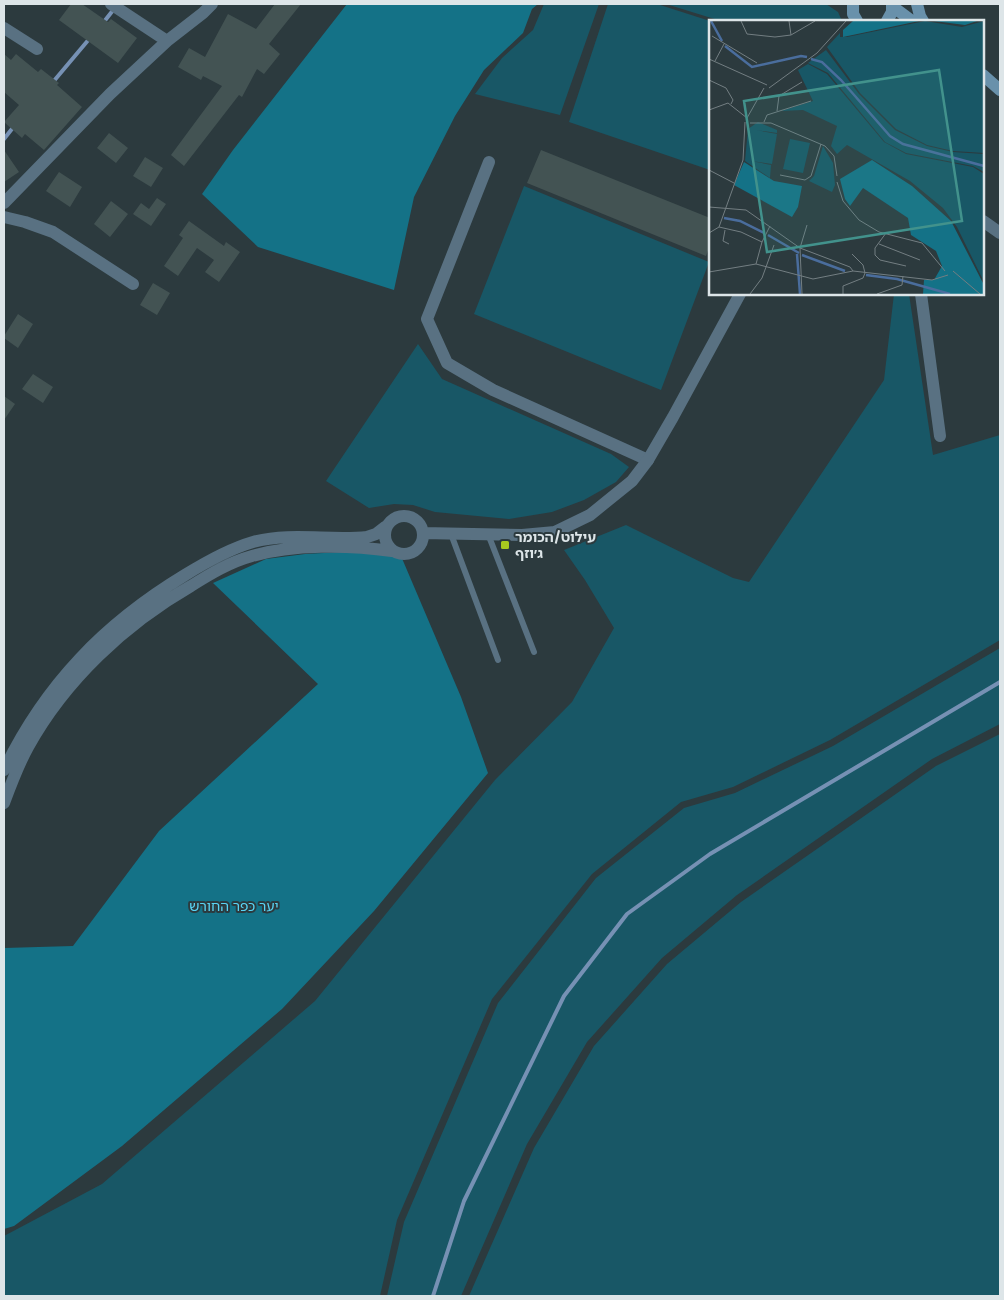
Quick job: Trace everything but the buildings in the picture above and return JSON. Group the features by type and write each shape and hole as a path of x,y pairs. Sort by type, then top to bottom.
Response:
{"main road":[{"path":"917,4 922,20"},
{"path":"888,20 892,12 892,5"},
{"path":"892,5 911,20"},
{"path":"984,77 1000,90"}],"street":[{"path":"111,4 167,41"},
{"path":"4,203 110,94 167,41 212,4"},
{"path":"4,28 37,49"},
{"path":"489,162 427,319 447,363 493,390 648,460"},
{"path":"4,217 53,232 133,284"},
{"path":"984,222 1000,233"},
{"path":"423,533 522,536 555,532 590,515 632,481 648,460 739,295"},
{"path":"920,295 940,436"},
{"path":"5,797 28,747 69,688 117,639 176,594 235,562 270,552 308,548 368,548 400,554 413,552 422,542 423,533 418,521 406,515 394,518 389,522 386,528 385,540 387,546 392,551"},
{"path":"4,770 15,747 39,707 66,673 111,628 153,595 201,565 253,542 289,537 367,537 386,528"}],"lane":[{"path":"451,534 498,660"},
{"path":"488,534 534,652"}],"shaded area":[{"path":"544,4 599,4 560,115 475,94 502,58 533,30"},
{"path":"608,4 657,4 709,21 709,170 569,122"},
{"path":"666,4 826,4 838,12 842,20 718,20"},
{"path":"524,186 709,262 661,390 474,314"},
{"path":"894,295 909,295 933,455 1000,435 1000,640 830,740 733,787 681,802 592,874 492,999 397,1220 380,1296 4,1296 4,1236 102,1184 315,1001 495,780 572,702 614,628 564,550 626,525 733,578 749,582 884,380"},
{"path":"418,344 442,379 611,454 629,467 616,482 584,500 552,512 509,519 435,512 413,505 394,504 369,508 326,481"},
{"path":"1000,648 1000,724 932,759 737,895 662,958 587,1042 527,1144 461,1296 387,1296 404,1222 498,1003 596,878 684,808 735,793 833,746"},
{"path":"1000,734 1000,1296 469,1296 534,1148 594,1046 667,964 741,902 936,766"}],"green space":[{"path":"347,4 538,4 532,9 523,33 484,70 455,116 414,197 394,290 258,247 202,194 233,150"},
{"name":"יער כפר החורש","path":"398,549 461,697 488,773 374,911 282,1009 122,1146 14,1226 4,1229 4,948 73,946 159,831 318,684 213,583 266,559 305,554"}],"waterway":[{"path":"103,23 114,9"},
{"path":"53,82 90,38"},
{"path":"4,139 15,125"},
{"path":"433,1296 464,1201 564,996 627,914 710,854 1000,682"}],"place":[{"name":"עילוט/הכומר ג׳וזף","path":"505,545"}]}
